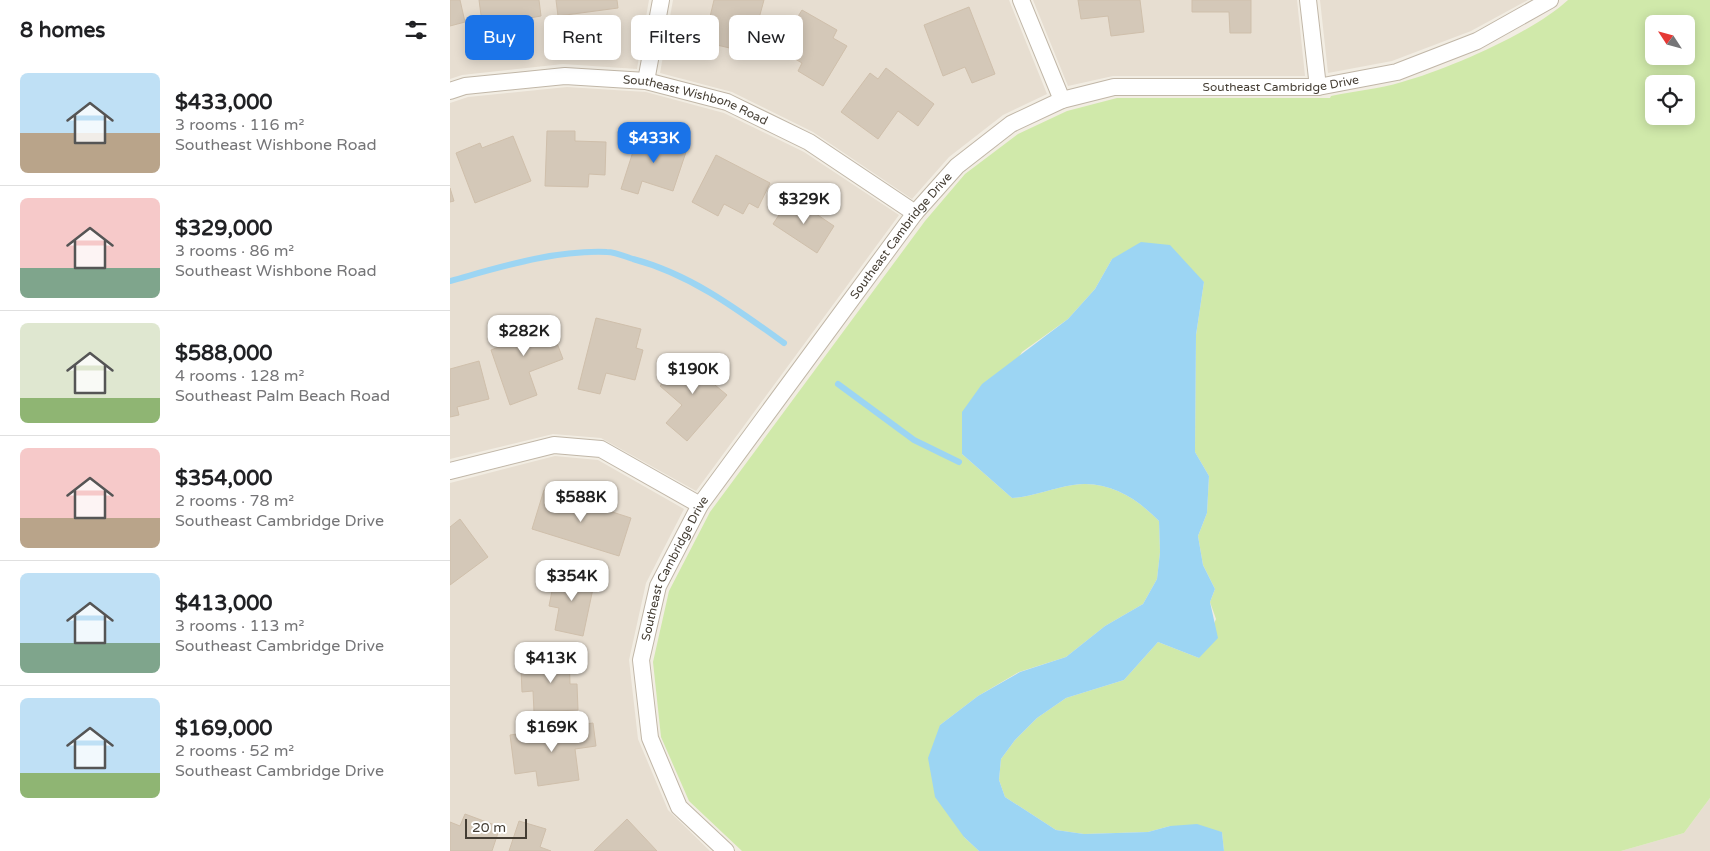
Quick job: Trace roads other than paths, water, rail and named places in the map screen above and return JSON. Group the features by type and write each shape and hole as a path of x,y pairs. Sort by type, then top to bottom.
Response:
{"street":[{"path":"646,81 661,0"},
{"path":"1021,0 1062,100"},
{"path":"1308,0 1318,87"},
{"name":"Southeast Cambridge Drive","path":"726,851 679,807 650,738 641,660 658,586 700,505 915,213 957,166 1011,124 1062,100 1114,87 1318,87 1397,72 1476,41 1550,0"},
{"name":"Southeast Wishbone Road","path":"450,91 465,86 565,76 646,81 727,102 809,142 915,213"},
{"path":"450,471 554,445 601,449 700,505"}],"water":[{"path":"1141,242 1170,245 1204,282 1196,335 1195,452 1209,476 1207,513 1198,536 1203,565 1215,589 1210,602 1218,638 1199,658 1158,642 1124,680 1066,698 1037,718 1015,740 1001,759 999,780 1005,797 1056,830 1084,834 1148,832 1170,826 1197,824 1222,832 1224,851 979,851 964,837 935,797 928,758 940,725 978,696 1020,672 1066,657 1105,626 1143,604 1157,579 1160,552 1159,521 1150,512 1120,492 1098,485 1073,485 1012,498 962,454 962,412 982,384 1068,319 1095,289 1112,259"}],"waterway":[{"path":"450,281 527,260 587,252 613,253 654,266 693,283 731,305 784,343"},
{"path":"838,384 914,440 959,462"}]}
